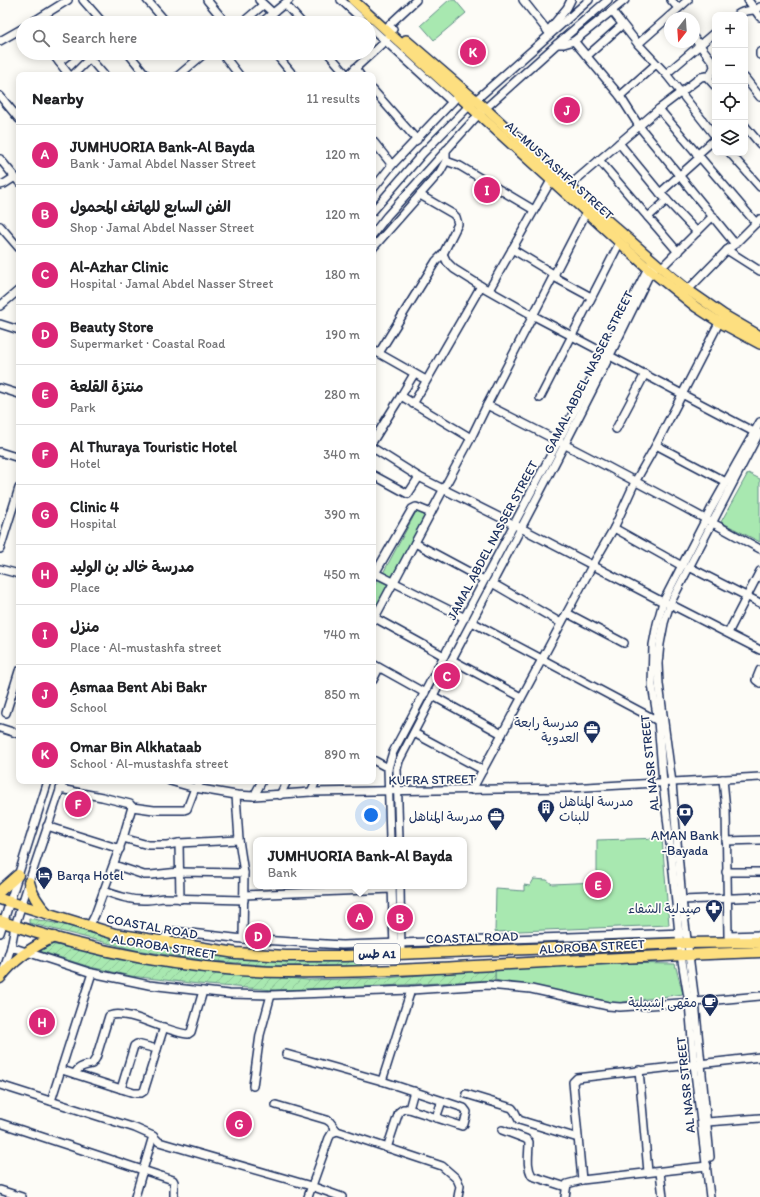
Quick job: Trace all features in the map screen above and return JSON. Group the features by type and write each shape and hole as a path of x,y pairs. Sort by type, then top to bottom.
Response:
{"highway":[{"path":"0,891 18,875"},
{"path":"29,882 33,896 47,913"},
{"name":"COASTAL ROAD","path":"5,900 115,934 243,954 286,956 370,955 397,948 683,938 760,942"},
{"name":"ALOROBA STREET","path":"2,921 54,937 142,957 228,969 286,972 398,970 604,958 760,952"},
{"path":"0,979 14,962 26,952 54,937"},
{"path":"397,948 398,970"},
{"path":"370,955 370,971"}],"main road":[{"name":"AL-MUSTASHFA STREET","path":"353,0 371,16"},
{"name":"AL-MUSTASHFA STREET","path":"361,0 375,16"},
{"name":"AL-MUSTASHFA STREET","path":"376,17 455,99 472,103"},
{"name":"AL-MUSTASHFA STREET","path":"376,20 482,111 588,209 685,294 760,344"},
{"name":"AL-MUSTASHFA STREET","path":"553,176 570,185 588,209 620,242 654,266"},
{"name":"AL-MUSTASHFA STREET","path":"721,319 760,336"}],"street":[{"path":"42,16 68,0"},
{"path":"83,0 97,16"},
{"path":"147,0 161,16"},
{"path":"207,0 220,16"},
{"path":"340,0 358,16"},
{"path":"376,46 389,32 408,2 416,0"},
{"path":"523,0 549,32"},
{"path":"549,32 567,8 571,0"},
{"path":"376,208 423,153 472,103 549,32 589,0"},
{"path":"376,231 482,111 608,0"},
{"path":"557,44 564,44 574,41 624,0"},
{"path":"671,0 676,12"},
{"path":"677,12 688,0"},
{"path":"748,0 758,9 760,17"},
{"path":"269,16 287,2 297,16"},
{"path":"254,16 261,3 273,13"},
{"path":"742,12 758,9"},
{"path":"612,11 638,44 666,74 712,134"},
{"path":"638,44 664,23"},
{"path":"587,56 622,25"},
{"path":"376,28 389,32"},
{"path":"0,41 16,32"},
{"path":"700,43 712,34"},
{"path":"574,41 620,96 639,126 735,244"},
{"path":"700,45 712,61"},
{"path":"666,74 695,48"},
{"path":"62,60 59,62 67,72"},
{"path":"75,72 84,60"},
{"path":"91,60 101,72"},
{"path":"134,60 144,72"},
{"path":"184,72 197,60"},
{"path":"227,60 237,72"},
{"path":"281,60 291,72"},
{"path":"334,60 344,72"},
{"path":"350,72 363,60"},
{"path":"620,96 656,64"},
{"path":"355,68 358,72"},
{"path":"570,185 659,109 701,77 706,76 712,78"},
{"path":"748,82 760,97"},
{"path":"376,93 417,140"},
{"path":"0,96 16,115"},
{"path":"376,185 392,165 455,99"},
{"path":"659,109 698,156 758,221 727,250 685,294"},
{"path":"748,130 760,144"},
{"path":"660,193 680,176 712,141"},
{"path":"619,144 660,193 697,232"},
{"path":"376,146 392,165"},
{"path":"376,244 440,172 446,161 446,150"},
{"path":"733,156 760,187"},
{"path":"0,159 16,178"},
{"path":"599,160 678,252"},
{"path":"446,161 460,166 534,210"},
{"path":"489,290 553,176"},
{"path":"0,185 16,179"},
{"path":"420,195 456,217 458,224 443,254 436,260 376,352 426,380"},
{"path":"648,217 667,200"},
{"path":"376,616 471,438 588,209"},
{"path":"654,266 678,252 712,216"},
{"path":"2,231 16,245"},
{"path":"540,398 620,242"},
{"path":"512,249 554,276 592,297"},
{"path":"727,250 760,271"},
{"path":"443,254 447,262 454,269 481,286 534,316 757,432"},
{"name":"JAMAL ABDEL NASSER STREET","path":"390,837 388,768 393,752 484,580 518,526 654,266"},
{"path":"413,404 481,286"},
{"path":"0,306 16,293"},
{"path":"472,790 561,623 614,528 635,482 656,445 721,319"},
{"path":"0,324 16,329"},
{"path":"376,436 414,374"},
{"path":"616,428 645,374"},
{"path":"0,388 16,393"},
{"path":"401,396 471,438"},
{"path":"487,405 562,443 760,549"},
{"name":"AL NASR STREET","path":"710,1197 692,1003 662,783 658,721 652,685 653,645 657,624 667,603 757,432 760,422"},
{"path":"656,445 726,482"},
{"path":"0,452 16,457"},
{"path":"376,452 419,477 760,650"},
{"name":"AL NASR STREET","path":"709,521 726,482 740,463"},
{"path":"376,477 408,494 419,477"},
{"path":"376,571 412,509 416,507 431,513"},
{"path":"0,550 16,510"},
{"path":"399,837 397,769 414,733 492,583 518,526"},
{"path":"614,528 685,567 760,603"},
{"path":"415,543 484,580"},
{"path":"0,569 16,573"},
{"path":"728,634 760,571"},
{"path":"376,575 464,618"},
{"path":"492,583 561,623"},
{"name":"AL NASR STREET","path":"667,603 658,664 659,684 672,783 682,900 683,938"},
{"path":"567,613 624,643"},
{"path":"376,621 444,656"},
{"path":"472,622 658,721"},
{"path":"452,660 521,697"},
{"path":"376,666 425,692"},
{"path":"760,670 756,680 760,683"},
{"path":"6,713 16,680"},
{"path":"433,696 502,734"},
{"path":"0,728 16,733"},
{"path":"414,733 483,770"},
{"path":"376,762 388,768"},
{"name":"KUFRA STREET","path":"181,784 236,795 254,796 311,792 569,788 760,777"},
{"path":"723,779 726,810 726,898 728,936 760,935"},
{"path":"0,933 5,900 18,875 47,784"},
{"path":"0,979 11,947 15,926 61,784"},
{"path":"60,789 102,796 130,804 132,807 154,810 184,810 188,809 195,788 198,784"},
{"path":"254,796 260,784"},
{"path":"280,795 286,784"},
{"path":"311,792 315,784"},
{"path":"236,795 239,840 244,873 243,939"},
{"path":"89,927 95,916 120,849 132,807"},
{"path":"47,826 120,849"},
{"path":"123,838 148,845 239,840"},
{"path":"726,841 760,840"},
{"path":"179,843 180,899"},
{"path":"114,865 144,875 179,872 244,873"},
{"path":"726,872 760,872"},
{"path":"104,891 128,899 155,900 158,898 244,898 365,889"},
{"path":"392,889 397,948"},
{"path":"397,948 400,889"},
{"path":"682,900 760,897"},
{"path":"159,942 173,931 243,939 397,948"},
{"path":"11,947 92,973 149,985 229,994 271,995 411,990 488,985 531,989 608,1006 620,1007 692,1003 760,996"},
{"path":"51,1101 92,973"},
{"path":"382,1081 411,990"},
{"path":"75,1074 76,1070 92,1064 96,1058 109,1016 130,1016 188,1034 191,1032 203,991"},
{"path":"253,1086 260,1035 271,995"},
{"path":"62,1070 138,1094 144,1091 164,1027"},
{"path":"121,1089 134,1046 137,1044 157,1049"},
{"path":"286,1054 414,1091 464,1108 467,1112 464,1124 459,1125 409,1109 403,1109 399,1112 387,1148"},
{"path":"582,1180 573,1082 575,1079 760,1056"},
{"name":"AL NASR STREET","path":"698,1064 707,1122 714,1197"},
{"path":"639,1070 648,1172"},
{"path":"0,1085 136,1128 153,1136 159,1142 311,1186 342,1197"},
{"path":"409,1109 414,1091"},
{"path":"466,1094 512,1108 516,1112 519,1120 578,1138"},
{"path":"436,1118 442,1101"},
{"path":"276,1105 326,1120 330,1122 338,1131 442,1166 457,1179 460,1186 458,1197"},
{"path":"707,1122 760,1118"},
{"path":"0,1123 143,1169 174,1181 174,1197"},
{"path":"502,1130 526,1139 529,1142 528,1164 532,1176 566,1187"},
{"path":"308,1197 329,1138 332,1133 338,1131"},
{"path":"135,1197 153,1136"},
{"path":"565,1197 566,1187 569,1182 707,1166"},
{"path":"660,1172 663,1197"},
{"path":"0,1190 22,1197"}],"green space":[{"path":"449,0 455,0 466,13 434,40 421,25"},
{"path":"748,473 760,479 760,542 721,522"},
{"path":"417,510 426,516 392,580 382,575"},
{"path":"378,580 388,585 376,607 376,583"},
{"path":"662,838 669,925 495,932 496,889 524,891 524,885 530,886 534,879 547,880 552,884 597,882 597,840"},
{"path":"29,918 180,948 357,960 363,966 273,966 202,960 135,950 29,923"},
{"path":"50,944 184,969 308,980 387,978 495,968 495,980 275,990 207,985 131,976 90,967 40,951"},
{"path":"613,963 675,964 683,994 610,1004 495,980 495,968"}],"place":[{"name":"Omar Bin Alkhataab","path":"473,52"},
{"name":"ِAsmaa Bent Abi Bakr","path":"567,110"},
{"name":"منزل","path":"487,190"},
{"name":"Al-Azhar Clinic","path":"447,676"},
{"name":"مدرسة رابعة العدوية","path":"592,744"},
{"name":"Al Thuraya Touristic Hotel","path":"78,804"},
{"name":"مدرسة المناهل للبنات","path":"546,823"},
{"name":"AMAN Bank -Bayada","path":"685,827"},
{"name":"مدرسة المناهل","path":"496,831"},
{"name":"منتزة القلعة","path":"598,885"},
{"name":"Barqa Hotel","path":"44,890"},
{"name":"JUMHUORIA Bank-Al Bayda","path":"360,917"},
{"name":"الفن السابع للهاتف المحمول","path":"400,918"},
{"name":"صيدلية الشفاء","path":"714,923"},
{"name":"Beauty Store","path":"258,936"},
{"name":"مقهى إشبيلية","path":"710,1017"},
{"name":"مدرسة خالد بن الوليد","path":"42,1022"},
{"name":"Clinic 4","path":"239,1124"}]}
